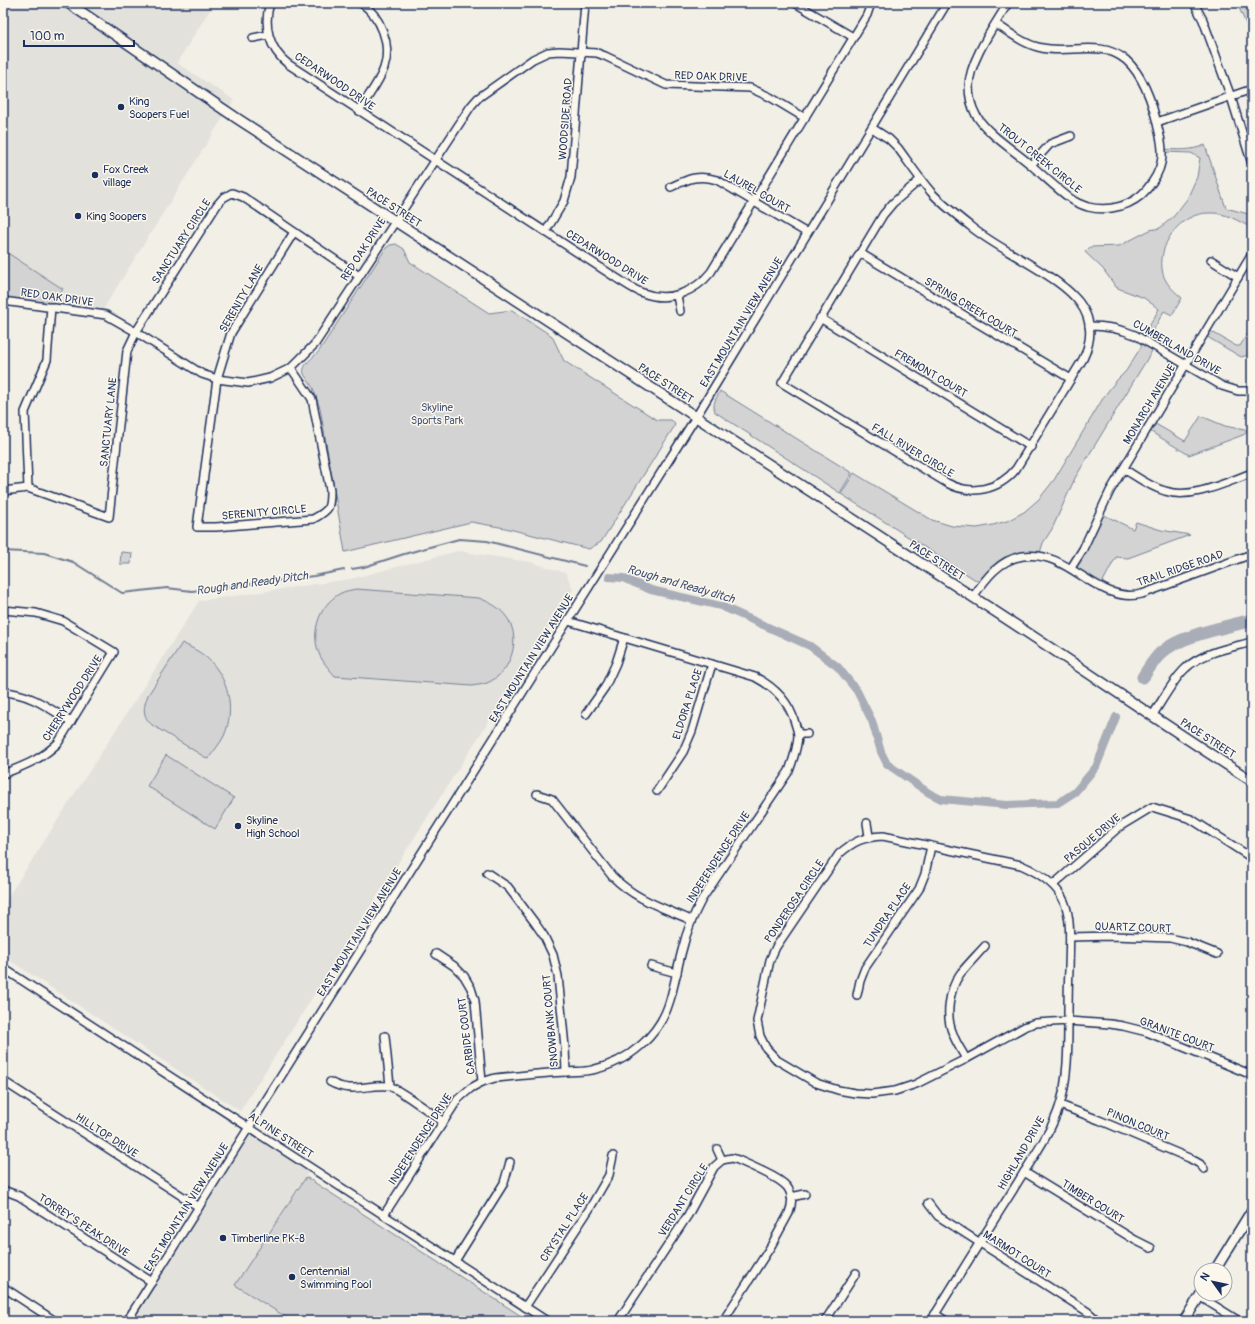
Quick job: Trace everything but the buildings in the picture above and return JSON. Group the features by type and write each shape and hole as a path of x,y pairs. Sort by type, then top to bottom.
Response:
{"main road":[{"name":"PACE STREET","path":"68,3 121,38 194,90 394,222 973,597 1252,782"},
{"path":"1220,1262 1252,1210"},
{"path":"1184,1321 1196,1302"}],"street":[{"name":"CEDARWOOD DRIVE","path":"270,3 266,20 268,35 274,48 285,62 639,292 654,296 676,296 694,288 708,276 869,12 871,3"},
{"path":"359,111 382,74 386,63 385,38 380,24 372,12 361,3"},
{"name":"WOODSIDE ROAD","path":"546,231 564,201 572,177 584,3"},
{"path":"795,3 854,37"},
{"name":"EAST MOUNTAIN VIEW AVENUE","path":"127,1321 696,417 947,3"},
{"name":"TROUT CREEK CIRCLE","path":"996,24 1027,43 1038,47 1051,49 1103,49 1116,54 1130,65 1141,79 1157,122 1163,150 1162,163 1158,174 1151,185 1140,196 1122,206 1092,208 1079,203 1069,198 984,126 976,115 970,98 969,84 971,69 976,57 1008,3"},
{"path":"1194,3 1203,20 1231,97 1252,164"},
{"path":"253,38 268,35"},
{"name":"RED OAK DRIVE","path":"3,302 106,315 136,332 202,374 217,379 248,383 270,378 291,368 315,344 468,108 478,98 529,62 540,56 556,51 581,52 605,56 666,85 750,88 765,94 804,118"},
{"path":"1157,122 1252,89"},
{"name":"FALL RIVER CIRCLE","path":"872,128 892,142 933,194 971,227 1068,289 1084,310 1089,326 1090,339 1086,351 1071,379 1031,447 1016,469 1007,479 988,488 970,490 958,489 947,484 782,383 888,208 921,179"},
{"path":"1031,165 1050,144 1071,136"},
{"name":"LAUREL COURT","path":"671,187 691,178 709,178 720,181 807,233"},
{"name":"SANCTUARY CIRCLE","path":"136,332 217,205 223,198 232,193 243,197 359,276"},
{"name":"SERENITY LANE","path":"217,379 231,333 294,232"},
{"name":"SPRING CREEK COURT","path":"860,253 1071,379"},
{"name":"MONARCH AVENUE","path":"1071,568 1083,549 1110,491 1252,254"},
{"path":"1211,260 1238,277"},
{"path":"676,296 680,311"},
{"path":"3,491 28,488 25,412 47,360 52,307"},
{"name":"FREMONT COURT","path":"820,318 1031,447"},
{"name":"CUMBERLAND DRIVE","path":"1089,326 1106,326 1123,329 1135,334 1185,365 1228,388 1238,391 1252,391"},
{"name":"SANCTUARY LANE","path":"28,488 109,517 128,350 136,332"},
{"name":"SERENITY CIRCLE","path":"217,379 197,527 216,527 313,519 324,513 330,505 330,490 312,399 291,368"},
{"path":"1124,469 1160,490 1173,494 1197,492 1252,473"},
{"name":"TRAIL RIDGE ROAD","path":"973,597 989,574 998,567 1012,559 1028,556 1043,557 1057,561 1071,568 1107,591 1121,596 1130,596 1142,594 1252,554"},
{"name":"CHERRYWOOD DRIVE","path":"3,610 36,613 63,621 114,652 58,743 47,754 34,762 3,774"},
{"name":"INDEPENDENCE DRIVE","path":"384,1215 458,1099 471,1088 482,1082 495,1078 591,1070 610,1065 628,1056 640,1047 654,1032 670,1001 683,945 691,920 709,887 789,771 795,756 798,734 793,717 786,702 776,690 766,682 755,677 568,621"},
{"path":"586,714 605,687 616,663 624,638"},
{"path":"1152,716 1179,675 1192,663 1217,652 1252,642"},
{"name":"ELDORA PLACE","path":"658,791 682,752 692,731 712,664"},
{"path":"3,692 14,692 31,697 72,722"},
{"path":"798,734 808,734"},
{"path":"537,794 552,799 623,888 638,897 691,920"},
{"name":"PASQUE DRIVE","path":"1054,884 1119,827 1152,807 1191,820 1252,858"},
{"path":"867,823 869,836"},
{"name":"PONDEROSA CIRCLE","path":"1054,884 1037,872 1022,865 883,836 869,836 858,840 849,845 839,854 776,947 770,960 757,1021 760,1036 766,1048 777,1060 816,1083 838,1090 872,1094 895,1091 916,1084 966,1059 1026,1026 1036,1023 1068,1021"},
{"name":"TUNDRA PLACE","path":"857,995 865,968 918,889 925,874 931,846"},
{"name":"SNOWBANK COURT","path":"487,873 508,887 536,923 553,955 558,976 566,1072"},
{"name":"HIGHLAND DRIVE","path":"931,1321 1039,1148 1060,1105 1067,1059 1070,936 1068,913 1064,901 1054,884"},
{"name":"QUARTZ COURT","path":"1070,936 1170,938 1187,942 1217,954"},
{"path":"966,1059 952,1034 949,1019 949,1004 953,989 960,975 985,946"},
{"name":"CARBIDE COURT","path":"436,954 454,966 464,976 471,988 475,1001 482,1082"},
{"path":"651,966 677,973"},
{"name":"ALPINE STREET","path":"3,968 547,1321"},
{"name":"GRANITE COURT","path":"1068,1021 1110,1024 1147,1032 1252,1075"},
{"path":"385,1036 390,1086"},
{"name":"HILLTOP DRIVE","path":"3,1081 199,1207"},
{"path":"330,1082 339,1087 355,1088 390,1086 443,1122"},
{"name":"PINON COURT","path":"1060,1105 1189,1158 1200,1164 1204,1169"},
{"path":"717,1149 722,1160"},
{"name":"CRYSTAL PLACE","path":"525,1306 590,1208 609,1175 613,1156"},
{"name":"VERDANT CIRCLE","path":"618,1321 688,1215 714,1167 722,1160 732,1158 738,1160 782,1181 788,1188 791,1197"},
{"path":"455,1261 504,1183 510,1162"},
{"name":"TIMBER COURT","path":"1024,1172 1151,1248"},
{"name":"TORREY'S PEAK DRIVE","path":"3,1190 19,1196 152,1282"},
{"path":"723,1321 771,1246 789,1213 791,1208 791,1197 805,1194"},
{"name":"MARMOT COURT","path":"928,1203 938,1216 1088,1312 1098,1321"},
{"path":"825,1321 856,1273"},
{"path":"3,1287 55,1321"},
{"path":"1210,1302 1239,1321"},
{"path":"935,1314 946,1321"}],"shaded area":[{"name":"Fox Creek village","path":"3,3 214,3 177,63 234,100 100,314 51,307 63,289 3,250"},
{"name":"Skyline High School","path":"458,551 530,562 566,573 573,589 240,1111 3,956 3,905 199,601 350,579"},
{"name":"Timberline PK-8","path":"249,1128 311,1168 235,1285 292,1321 127,1321"}],"green space":[{"path":"1237,3 1252,3 1252,36 1251,36"},
{"path":"1205,145 1226,208 1252,215 1252,228 1226,215 1209,213 1198,214 1188,219 1179,225 1172,233 1163,253 1163,274 1168,284 1182,298 1172,315 1164,311 1147,341 1155,346 1075,478 1052,529 1043,543 1039,556 1012,559 982,584 841,494 854,473 932,520 952,526 977,528 1007,521 1024,512 1039,499 1054,480 1105,395 1126,371 1141,347 1142,339 1159,309 1144,298 1116,287 1103,269 1085,252 1090,247 1119,246 1150,230 1160,228 1174,216 1187,199 1197,177 1200,158 1191,153 1163,152 1163,149 1190,149"},
{"name":"Skyline Sports Park","path":"396,244 404,249 410,262 489,313 512,310 552,336 564,361 657,420 671,420 675,423 674,427 601,542 589,549 505,528 471,522 345,552 320,408 313,388 304,374 304,368 319,351 386,248 390,245"},
{"path":"3,250 63,289 51,307 3,301"},
{"path":"1252,326 1252,354 1241,357 1204,335 1207,329 1236,346 1240,346"},
{"path":"720,391 852,473 840,493 715,412 714,404"},
{"path":"1201,416 1225,426 1249,431 1243,435 1189,455 1148,430 1152,422 1185,441"},
{"path":"1100,513 1133,529 1136,522 1161,530 1190,535 1128,558 1116,557 1100,587 1071,568"},
{"path":"121,552 132,553 131,564 120,564"},
{"path":"356,589 479,598 486,601 500,610 510,624 514,643 508,663 496,678 485,684 472,686 335,676 324,663 318,652 316,643 317,623 326,606 333,598 343,592"},
{"path":"182,643 206,657 214,665 225,683 228,694 228,726 224,736 208,759 152,725 146,718 144,711 148,695"},
{"path":"166,755 234,798 215,829 147,786"},
{"path":"306,1177 529,1321 292,1321 235,1285"}],"waterway":[{"name":"Rough and Ready Ditch","path":"352,569 364,567 459,539 487,541 585,566"},
{"name":"Rough and Ready Ditch","path":"3,551 44,553 73,562 122,593 167,588 192,591 314,576 344,570"},
{"name":"Rough and Ready ditch","path":"609,577 623,578 651,590 721,606 810,646 838,667 857,691 872,721 881,752 887,764 929,793 941,799 1007,805 1058,803 1075,792 1096,767 1116,717"},
{"name":"Rough and Ready Ditch","path":"1143,677 1156,658 1170,646 1192,636 1252,620"}],"place":[{"name":"King Soopers Fuel","path":"121,107"},
{"name":"Fox Creek village","path":"95,175"},
{"name":"King Soopers","path":"78,216"},
{"name":"Skyline High School","path":"238,826"},
{"name":"Timberline PK-8","path":"223,1238"},
{"name":"Centennial Swimming Pool","path":"292,1277"}]}
